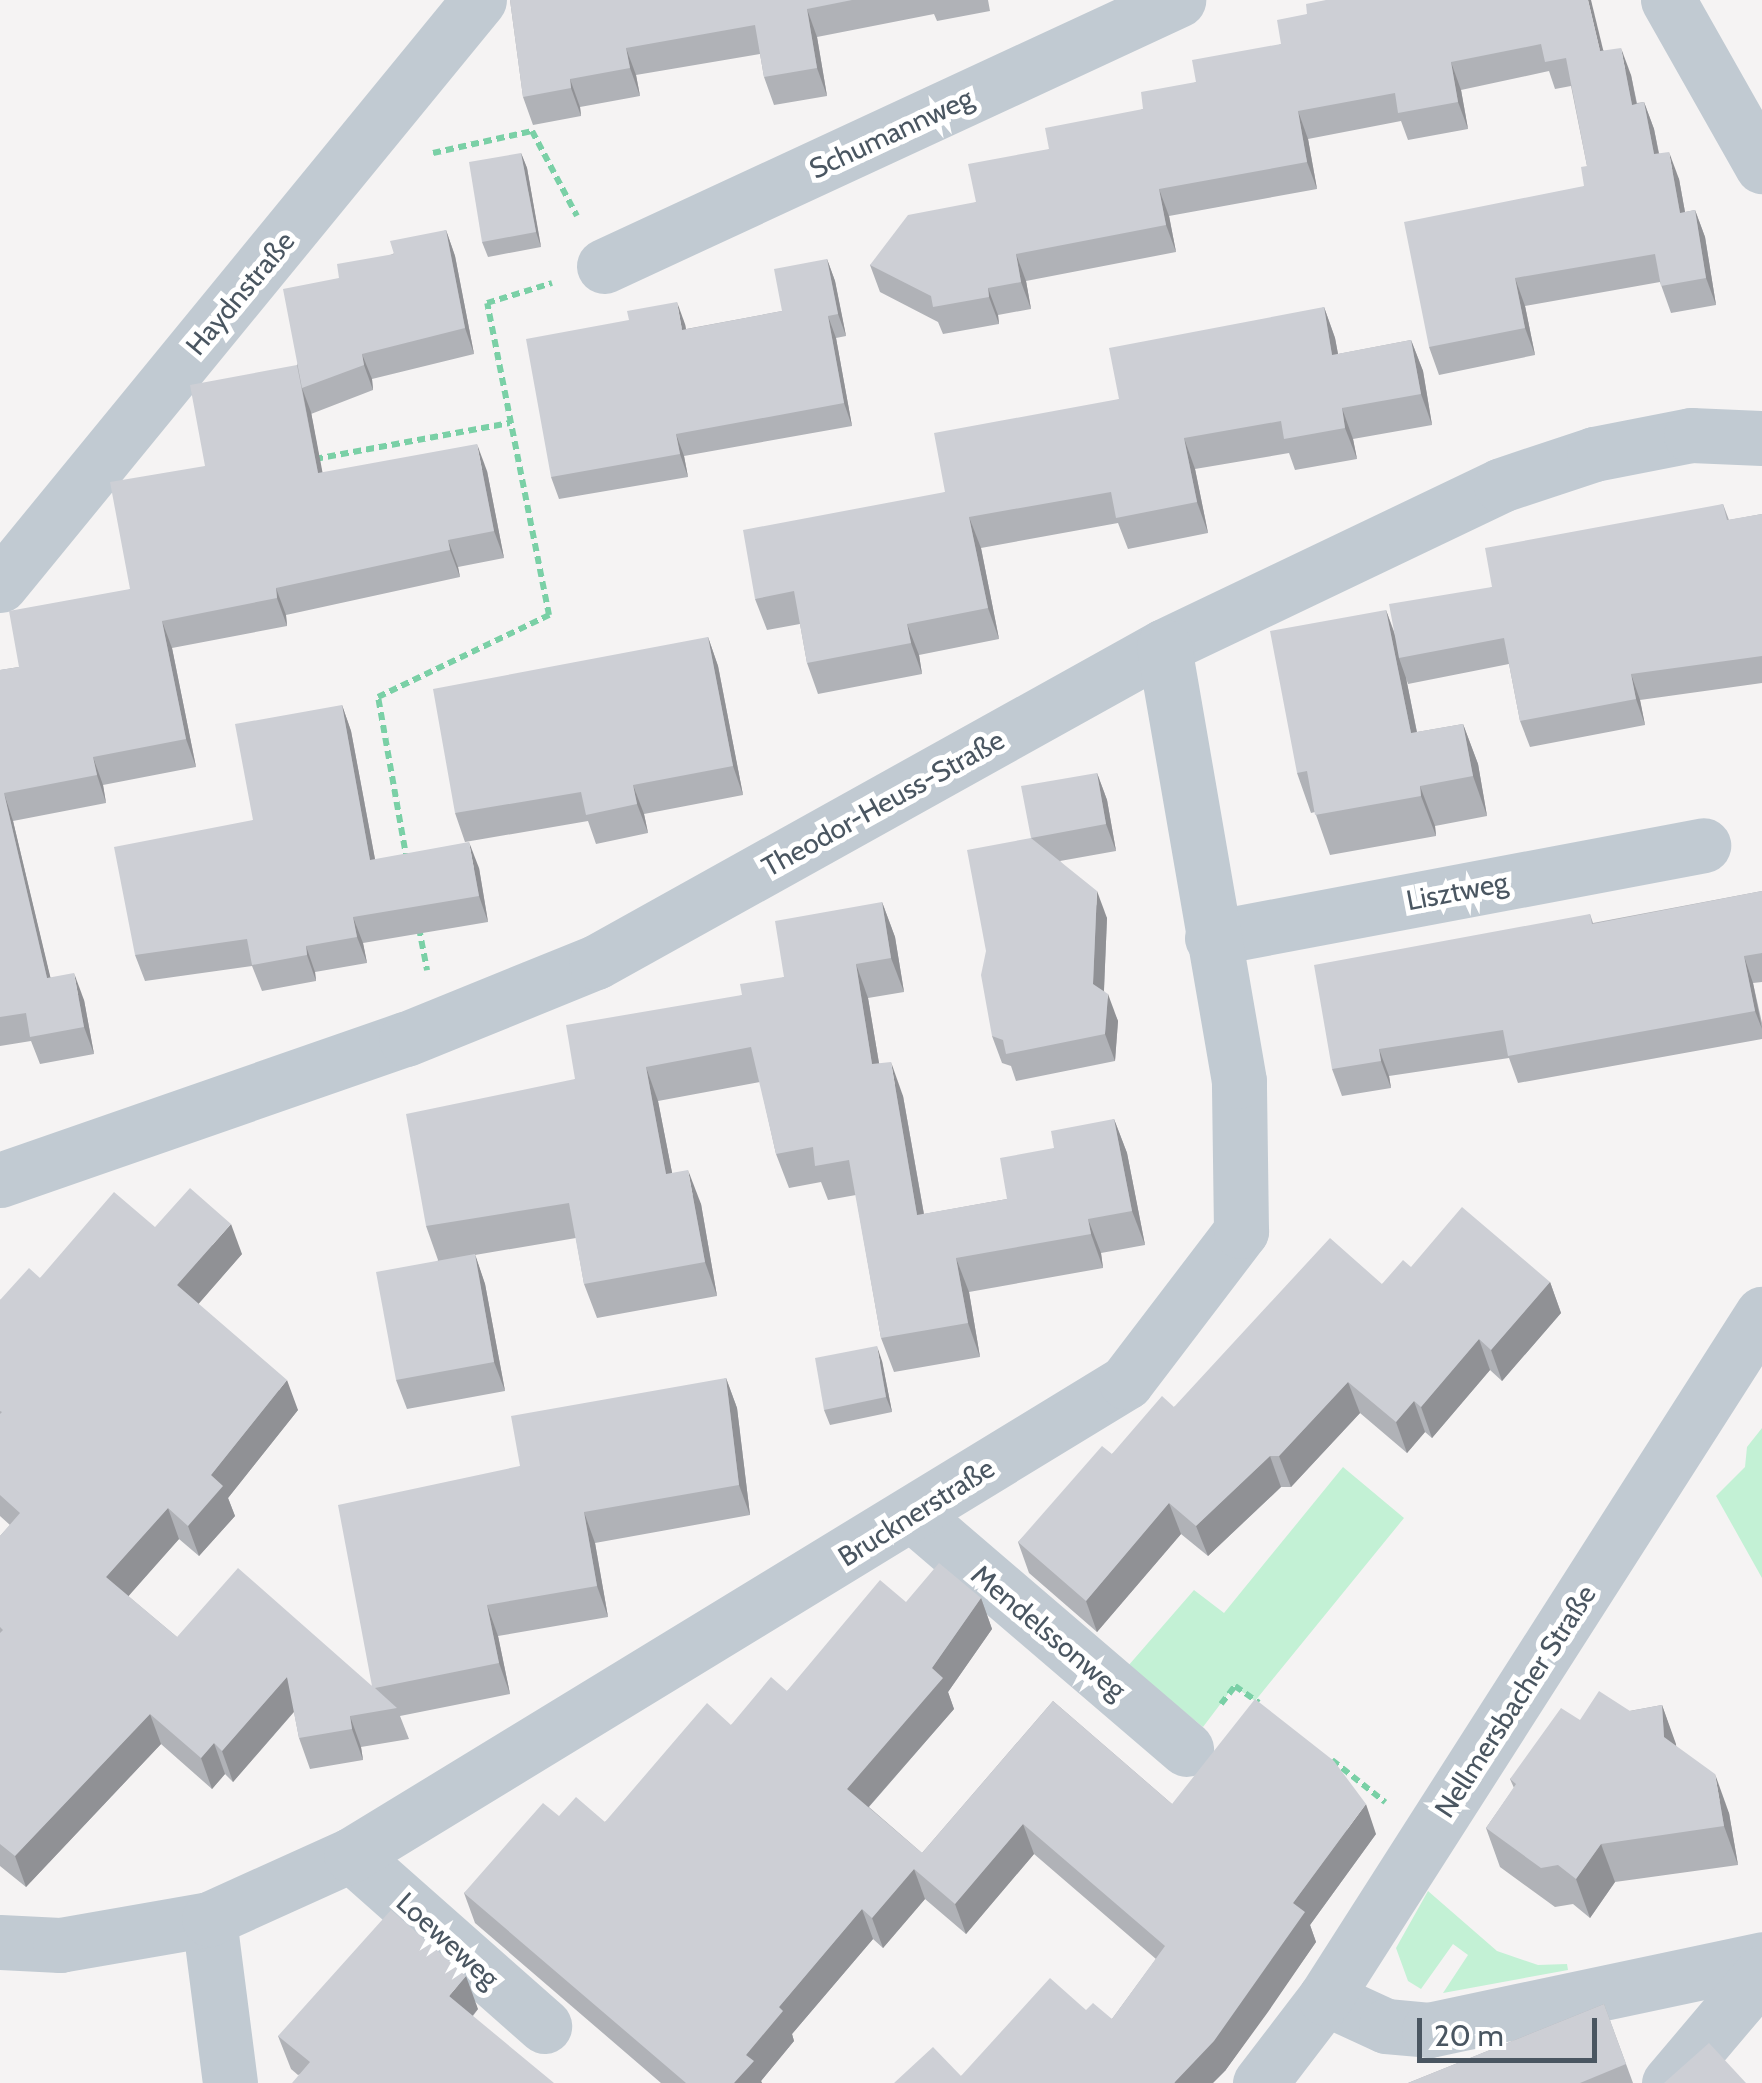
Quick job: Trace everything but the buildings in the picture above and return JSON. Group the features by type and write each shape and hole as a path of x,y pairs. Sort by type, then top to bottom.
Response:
{"street":[{"name":"Haydnstraße","path":"0,585 479,0"},
{"name":"Schumannweg","path":"604,266 1178,0"},
{"path":"1668,0 1762,166"},
{"name":"Theodor-Heuss-Straße","path":"0,1180 436,1026 596,962 1164,646 1501,486 1594,454 1691,435 1762,438"},
{"name":"Brucknerstraße","path":"0,1942 60,1945 210,1919 352,1855 1126,1382 1241,1231 1238,1081 1164,646"},
{"name":"Lisztweg","path":"1212,938 1702,845"},
{"name":"Nellmersbacher Straße","path":"1260,2083 1325,1998 1762,1314"},
{"name":"Mendelssonweg","path":"912,1514 1186,1749"},
{"name":"Loeweweg","path":"352,1855 544,2026"},
{"path":"210,1919 230,2083"},
{"path":"1325,1998 1386,2026 1429,2030 1762,1959"},
{"path":"1669,2083 1762,1974"}],"path":[{"path":"353,157 382,164 532,131 604,266 487,303 550,614 378,696 409,871"},
{"path":"305,461 510,423"},
{"path":"416,910 436,1026"},
{"path":"1186,1749 1234,1686 1270,1713"},
{"path":"1317,1749 1394,1810"}],"green space":[{"path":"1762,1428 1762,1578 1716,1496 1745,1467 1747,1447"},
{"path":"1343,1467 1404,1518 1255,1701 1234,1686 1203,1727 1128,1666 1194,1590 1224,1613"},
{"path":"1428,1891 1497,1951 1538,1965 1567,1964 1568,1970 1443,1993 1468,1955 1453,1944 1421,1989 1408,1981 1396,1948"}]}
